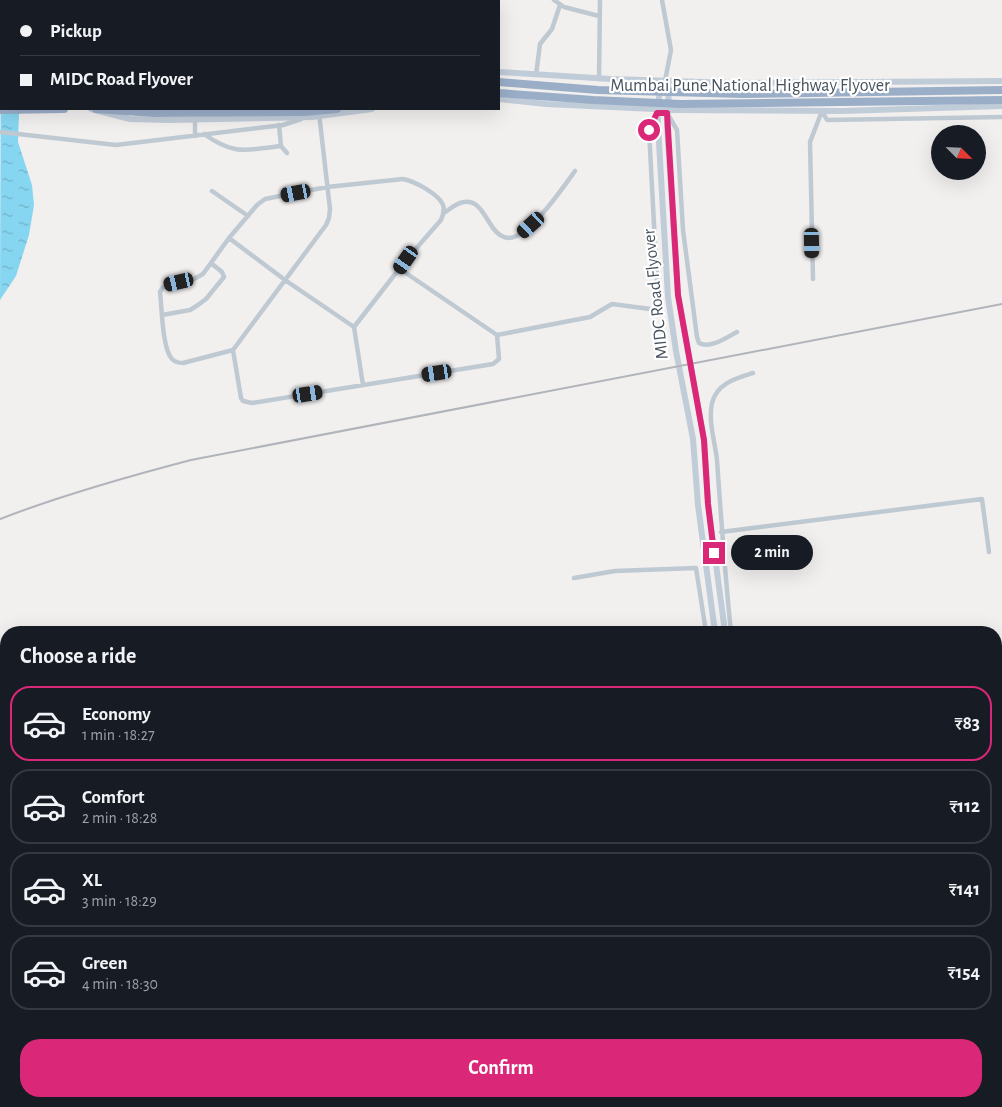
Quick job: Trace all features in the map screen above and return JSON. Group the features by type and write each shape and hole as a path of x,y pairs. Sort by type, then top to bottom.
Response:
{"highway":[{"name":"Mumbai Pune National Highway Flyover","path":"500,82 598,90 743,94 1002,90"},
{"name":"Mumbai Pune National Highway Flyover","path":"500,93 681,104 1002,100"},
{"path":"0,110 41,110"},
{"path":"108,110 154,113 303,112 326,110"}],"main road":[{"path":"500,72 599,79 732,83 1002,81"},
{"name":"MIDC Road Flyover","path":"714,626 698,505 693,440 668,297 658,125 661,87 665,81 669,88 667,125 678,295 704,440 708,504 724,626"},
{"path":"500,99 658,111 822,111 1002,106"},
{"path":"96,110 130,119 195,120 308,117 365,110"},
{"path":"707,575 717,573"}],"street":[{"path":"554,0 560,5 599,16"},
{"path":"599,79 600,0"},
{"path":"662,0 671,50 665,81"},
{"path":"536,75 540,44 552,29 560,5"},
{"path":"319,110 327,187 330,209 326,225 233,350 183,363 175,361 169,355 166,344 160,292 163,286 199,276 262,201 327,187 403,179 412,180 420,184 441,202 444,207 444,213 441,220 354,327"},
{"path":"400,269 497,335 590,317 612,304 650,310 656,309 658,300 649,130 658,111"},
{"path":"667,111 677,130 683,230 697,337 699,342 707,345 738,332"},
{"path":"822,111 827,120 1002,117"},
{"path":"813,279 810,142 822,111"},
{"path":"0,132 31,134 97,144 116,144 279,125 308,117"},
{"path":"195,120 195,136"},
{"path":"279,125 282,146 287,153"},
{"path":"204,134 220,145 239,151 282,146"},
{"path":"444,213 458,203 470,202 483,212 492,228 506,238 512,238 520,234 542,215 575,171"},
{"path":"212,191 248,216"},
{"path":"229,238 285,280 354,327 363,385"},
{"path":"162,315 190,310 206,299 224,277 222,272 211,263"},
{"path":"233,350 241,398 252,403 493,364 499,359 497,335"},
{"path":"730,626 721,532 717,458 711,414 712,402 723,385 734,378 753,372"},
{"path":"721,532 982,499 989,552"},
{"path":"574,578 615,572 696,568 705,626"}],"water":[{"path":"1,110 6,110 19,113 18,142 32,185 34,205 29,235 16,276 0,300"}],"railway":[{"path":"0,519 94,487 191,460 1002,304"}],"route":[{"path":"649,130 657,113 667,113 678,295 704,440 708,504 714,553"}]}
